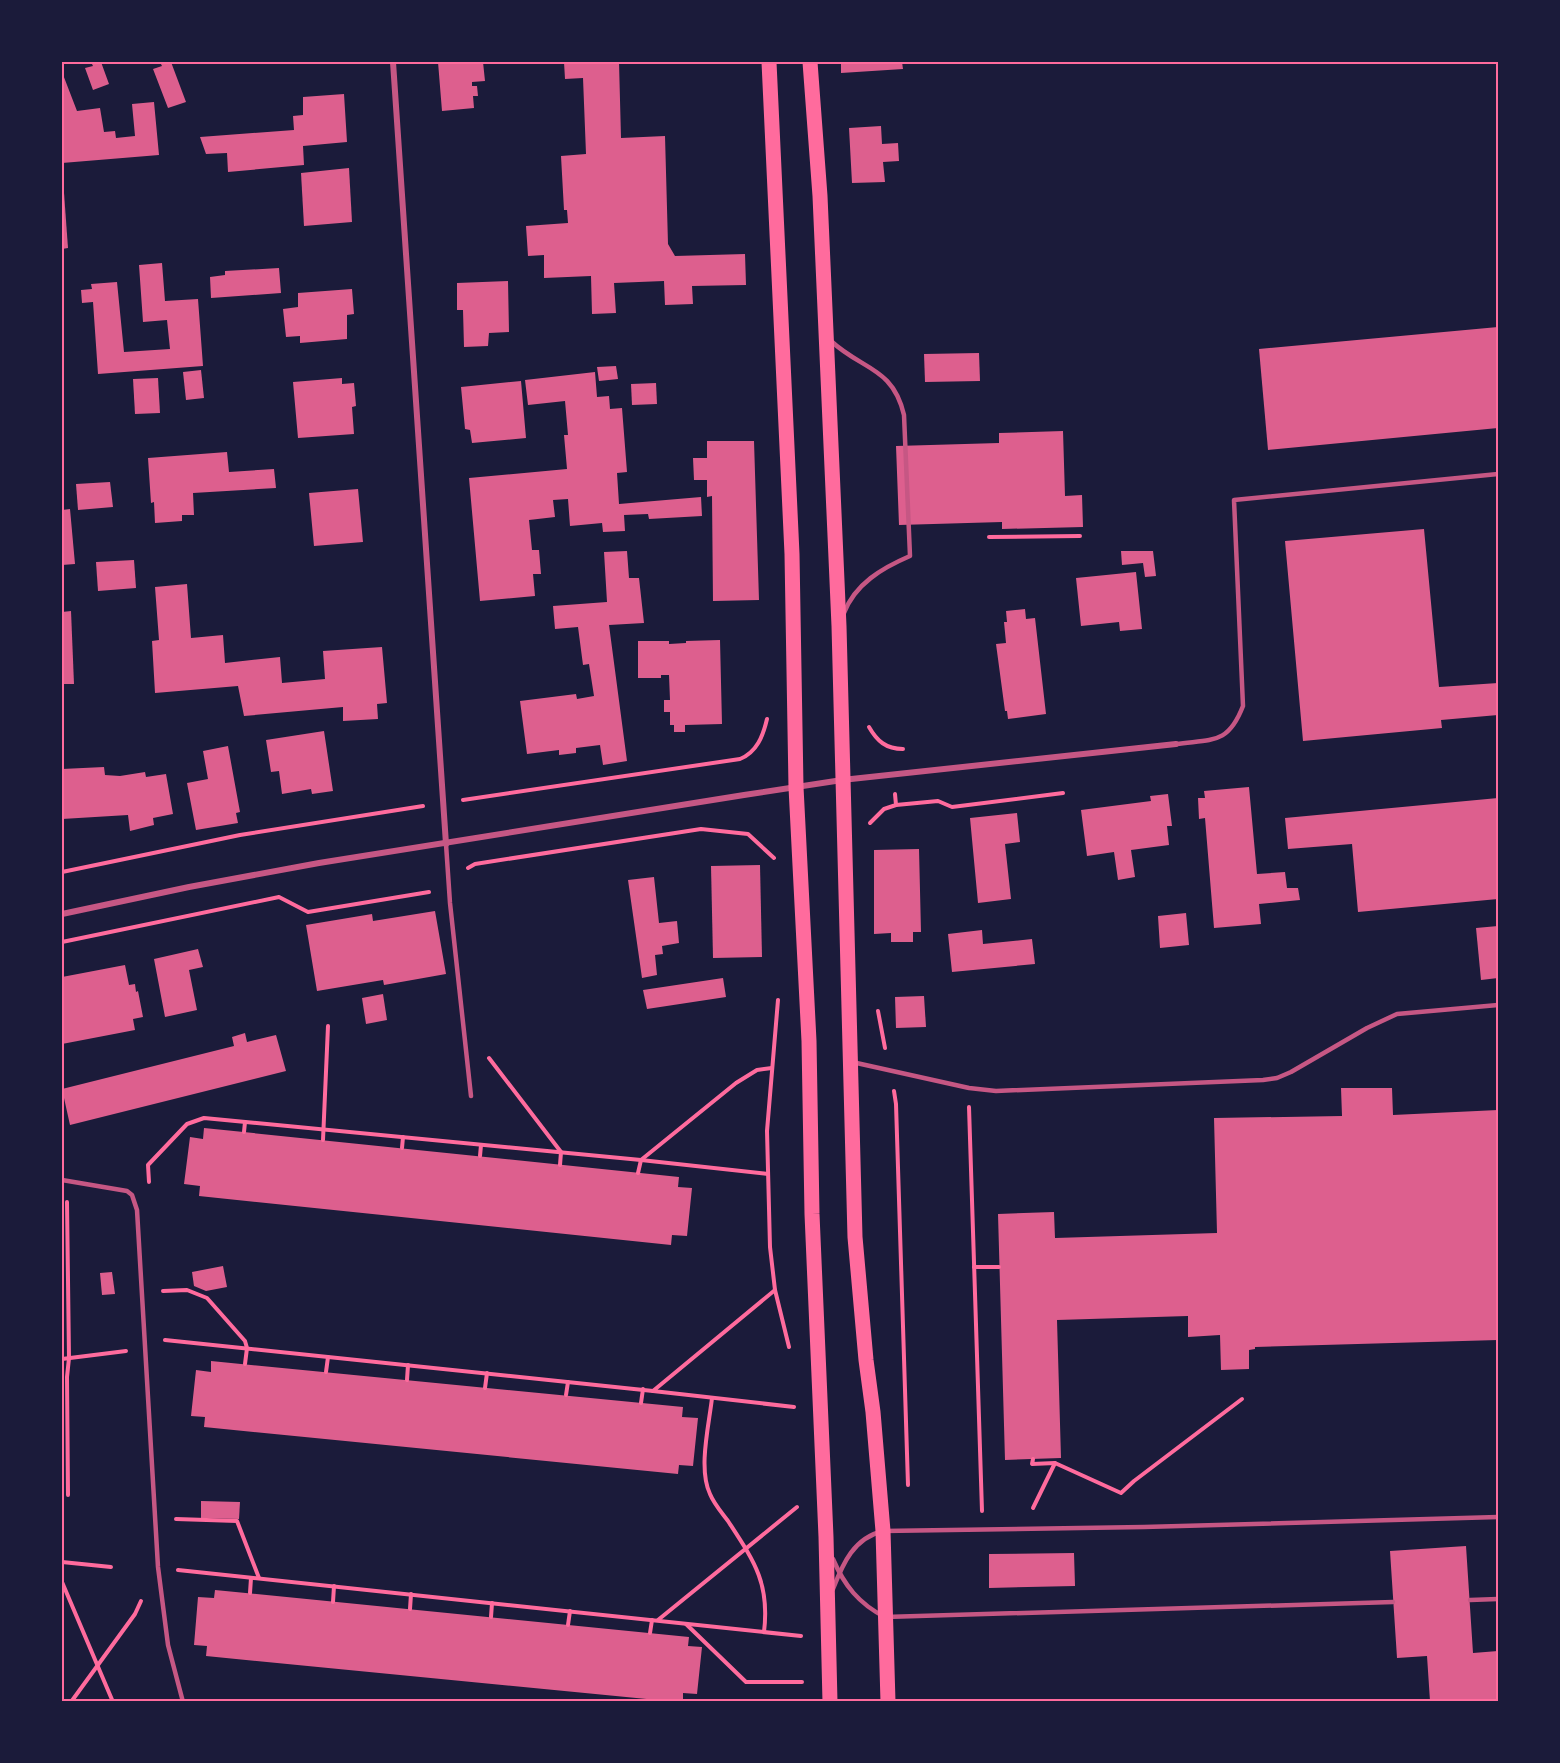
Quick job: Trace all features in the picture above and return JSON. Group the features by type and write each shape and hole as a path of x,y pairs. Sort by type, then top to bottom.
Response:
{"main road":[{"path":"769,62 792,554 796,787 809,1041 812,1214 826,1537 830,1701"},
{"path":"810,62 820,196 838,626 858,1286 873,1412 883,1531 888,1701"}],"street":[{"path":"393,62 446,844"},
{"path":"62,914 319,863 796,787 1176,744"}],"lane":[{"path":"824,332 838,348 886,378 898,395 905,427 910,556 882,570 860,586 849,599 838,626"},
{"path":"1176,744 1223,736 1235,724 1242,706 1234,500 1498,474"},
{"path":"446,844 471,1096"},
{"path":"850,1062 969,1088 996,1090 1277,1078 1397,1014 1498,1005"},
{"path":"64,1180 121,1189 132,1195 137,1210 158,1567 168,1645 183,1701"},
{"path":"827,1610 839,1573 850,1553 862,1540 883,1531 1498,1517"},
{"path":"826,1537 839,1573 851,1592 875,1612 885,1617 1393,1602"},
{"path":"1470,1600 1498,1599"}],"path":[{"path":"989,537 1080,536"},
{"path":"62,872 240,835 740,759"},
{"path":"896,805 938,801 952,807 1063,793"},
{"path":"62,942 279,897 308,912 433,891 474,864 701,829 748,834 774,859 775,868"},
{"path":"779,997 766,1131 770,1247 776,1290 790,1348"},
{"path":"322,1140 328,1026"},
{"path":"464,1026 561,1152 560,1165"},
{"path":"638,1173 641,1160 736,1083 757,1070 771,1068"},
{"path":"969,1088 982,1529"},
{"path":"150,1190 148,1165 187,1124 204,1118 768,1174"},
{"path":"244,1132 245,1122"},
{"path":"402,1148 403,1137"},
{"path":"480,1156 481,1144"},
{"path":"64,1180 69,1358 67,1377 68,1495"},
{"path":"974,1268 999,1267"},
{"path":"156,1291 187,1290 207,1298 245,1341 246,1364"},
{"path":"653,1391 776,1290"},
{"path":"158,1339 643,1389 794,1407"},
{"path":"62,1359 145,1349"},
{"path":"326,1372 328,1357"},
{"path":"406,1380 408,1365"},
{"path":"485,1388 487,1373"},
{"path":"566,1395 568,1382"},
{"path":"641,1403 643,1389"},
{"path":"712,1398 704,1468 709,1494 746,1549 762,1581 766,1612 764,1632"},
{"path":"1033,1459 1032,1464 1055,1463 1121,1493 1242,1399"},
{"path":"1023,1529 1055,1463"},
{"path":"658,1620 797,1507"},
{"path":"171,1519 237,1521 259,1578"},
{"path":"62,1562 111,1567"},
{"path":"72,1701 135,1614 158,1567"},
{"path":"175,1580 174,1569 801,1636"},
{"path":"250,1593 251,1578"},
{"path":"62,1582 113,1701"},
{"path":"333,1602 334,1586"},
{"path":"410,1609 411,1594"},
{"path":"491,1617 492,1603"},
{"path":"568,1625 570,1611"},
{"path":"650,1633 652,1620"},
{"path":"686,1624 746,1682 802,1682"}],"building":[{"path":"91,62 101,62 109,84 93,90 85,68 93,66"},
{"path":"160,62 171,62 186,102 168,108 153,69 162,66"},
{"path":"438,62 483,62 485,81 472,82 472,86 477,86 478,96 473,96 474,108 442,111"},
{"path":"564,62 619,62 621,138 665,136 668,244 675,256 745,254 746,285 692,286 693,304 665,305 664,281 614,283 616,313 592,314 591,276 544,278 544,255 528,256 526,226 568,223 567,210 564,210 561,156 586,154 583,78 565,79"},
{"path":"841,62 902,62 903,69 841,73"},
{"path":"62,72 77,111 100,108 104,132 115,131 116,138 135,136 132,104 154,102 159,155 62,163"},
{"path":"344,94 347,142 303,146 304,165 228,172 227,153 206,154 200,137 294,130 293,116 303,115 303,97"},
{"path":"881,126 882,144 898,143 899,161 883,162 885,182 852,183 849,128"},
{"path":"349,168 352,222 304,226 301,173"},
{"path":"62,179 68,248 62,249"},
{"path":"162,263 165,301 198,299 203,366 98,374 93,302 82,303 81,290 92,289 91,284 117,282 124,352 170,349 167,320 143,322 139,265"},
{"path":"279,268 281,293 211,298 210,277 225,275 225,271"},
{"path":"508,281 509,332 489,333 488,346 464,347 463,310 457,310 457,283"},
{"path":"352,289 354,314 347,315 347,339 300,343 300,336 286,337 283,309 298,307 298,293"},
{"path":"1498,327 1498,428 1268,450 1259,349"},
{"path":"979,353 980,381 925,382 924,354"},
{"path":"616,366 618,379 599,381 597,367"},
{"path":"201,370 204,398 186,400 183,372"},
{"path":"595,372 597,397 609,396 610,409 622,408 627,472 617,473 619,504 701,497 702,516 649,519 648,514 624,515 625,531 603,532 602,523 570,526 568,499 553,500 555,517 529,520 532,550 539,550 541,574 533,574 535,596 480,601 469,478 567,469 564,435 568,435 565,401 528,405 525,380"},
{"path":"158,378 160,413 135,414 133,379"},
{"path":"342,378 342,384 354,383 356,406 352,407 354,434 298,438 293,382"},
{"path":"521,381 526,438 472,443 470,430 465,429 461,387"},
{"path":"656,383 657,404 632,405 631,384"},
{"path":"1063,431 1065,496 1082,495 1083,527 1002,529 1002,522 899,525 896,446 999,443 999,433"},
{"path":"707,441 754,441 759,600 713,601 712,496 707,497 707,480 694,480 693,458 707,458"},
{"path":"227,452 229,472 274,469 276,488 193,493 194,515 182,515 182,521 155,523 154,502 151,503 148,458"},
{"path":"110,482 113,507 78,510 76,484"},
{"path":"358,489 363,542 314,546 309,493"},
{"path":"70,509 75,564 62,565 62,510"},
{"path":"1424,529 1439,687 1498,683 1498,715 1441,720 1442,728 1303,741 1285,541"},
{"path":"627,551 629,578 639,578 644,623 609,625 627,761 603,765 600,745 576,748 576,753 559,755 559,750 527,754 520,701 576,694 577,699 594,696 589,664 583,665 578,627 555,629 553,606 607,602 604,552"},
{"path":"1121,551 1153,551 1156,576 1145,577 1143,563 1122,565"},
{"path":"134,560 136,588 98,591 96,562"},
{"path":"1136,572 1142,629 1120,631 1119,622 1081,626 1076,578"},
{"path":"187,584 191,638 223,635 225,663 280,657 282,683 325,679 323,651 382,647 387,703 377,704 378,719 343,721 343,707 244,716 238,686 155,693 152,641 159,640 155,587"},
{"path":"1025,609 1026,619 1035,618 1046,714 1008,719 996,644 1006,643 1004,622 1007,622 1006,611"},
{"path":"71,611 74,684 62,684 62,612"},
{"path":"720,640 722,724 685,725 685,732 674,732 674,725 670,725 670,712 664,712 664,700 670,700 669,675 661,675 661,678 638,678 638,641 669,641 669,644"},
{"path":"324,731 333,791 312,794 311,789 282,794 279,771 271,772 266,740"},
{"path":"228,746 240,812 236,813 238,823 196,830 187,783 208,779 203,751"},
{"path":"104,767 105,775 120,776 145,772 146,777 166,774 173,814 153,818 154,825 130,831 128,815 62,819 62,769"},
{"path":"1249,787 1257,874 1285,872 1287,888 1298,888 1300,900 1259,904 1261,924 1214,928 1205,818 1199,819 1198,798 1205,798 1204,791"},
{"path":"1168,794 1172,826 1167,826 1169,845 1131,850 1135,877 1118,880 1114,852 1087,856 1081,810 1151,801 1150,796"},
{"path":"1498,798 1498,899 1358,912 1352,844 1288,849 1285,818"},
{"path":"1017,813 1020,842 1005,844 1011,899 978,903 970,818"},
{"path":"919,849 921,932 913,932 913,942 891,942 891,933 874,934 874,850"},
{"path":"760,865 762,957 713,958 711,866"},
{"path":"654,877 659,923 677,921 679,943 662,946 663,954 655,955 657,975 642,978 628,880"},
{"path":"435,911 446,974 384,985 383,980 317,991 306,925 372,914 373,921"},
{"path":"1186,913 1189,945 1160,948 1158,916"},
{"path":"1498,926 1498,978 1481,980 1476,928"},
{"path":"982,930 983,944 1032,939 1035,964 952,972 948,934"},
{"path":"198,949 203,967 189,970 197,1010 165,1017 154,959"},
{"path":"125,965 129,985 135,984 136,992 138,991 143,1017 133,1019 135,1030 62,1044 62,977"},
{"path":"723,978 726,997 647,1009 643,990"},
{"path":"383,994 387,1020 366,1024 362,998"},
{"path":"924,996 926,1027 896,1028 895,997"},
{"path":"245,1033 247,1042 276,1035 286,1071 70,1125 62,1089 234,1046 232,1037"},
{"path":"1341,1088 1392,1088 1393,1115 1498,1110 1498,1340 1255,1347 1249,1350 1249,1369 1221,1370 1220,1335 1188,1337 1188,1316 1057,1320 1061,1458 1005,1460 998,1214 1054,1212 1055,1238 1217,1233 1214,1118 1342,1116"},
{"path":"204,1128 679,1177 678,1187 692,1188 687,1236 672,1235 671,1245 199,1196 200,1186 184,1184 190,1137 203,1139"},
{"path":"223,1266 227,1287 206,1291 194,1286 192,1272"},
{"path":"112,1272 115,1294 102,1295 100,1273"},
{"path":"211,1361 683,1407 682,1417 698,1418 693,1466 679,1465 678,1474 204,1427 205,1417 191,1416 196,1370 211,1372"},
{"path":"201,1501 240,1502 239,1519 201,1518"},
{"path":"1466,1546 1473,1653 1498,1651 1498,1701 1430,1701 1427,1656 1397,1658 1390,1551"},
{"path":"1074,1553 1075,1586 989,1588 989,1554"},
{"path":"215,1590 689,1637 688,1646 702,1647 697,1694 683,1693 683,1701 667,1701 206,1656 207,1646 194,1645 198,1597 214,1598"}]}
